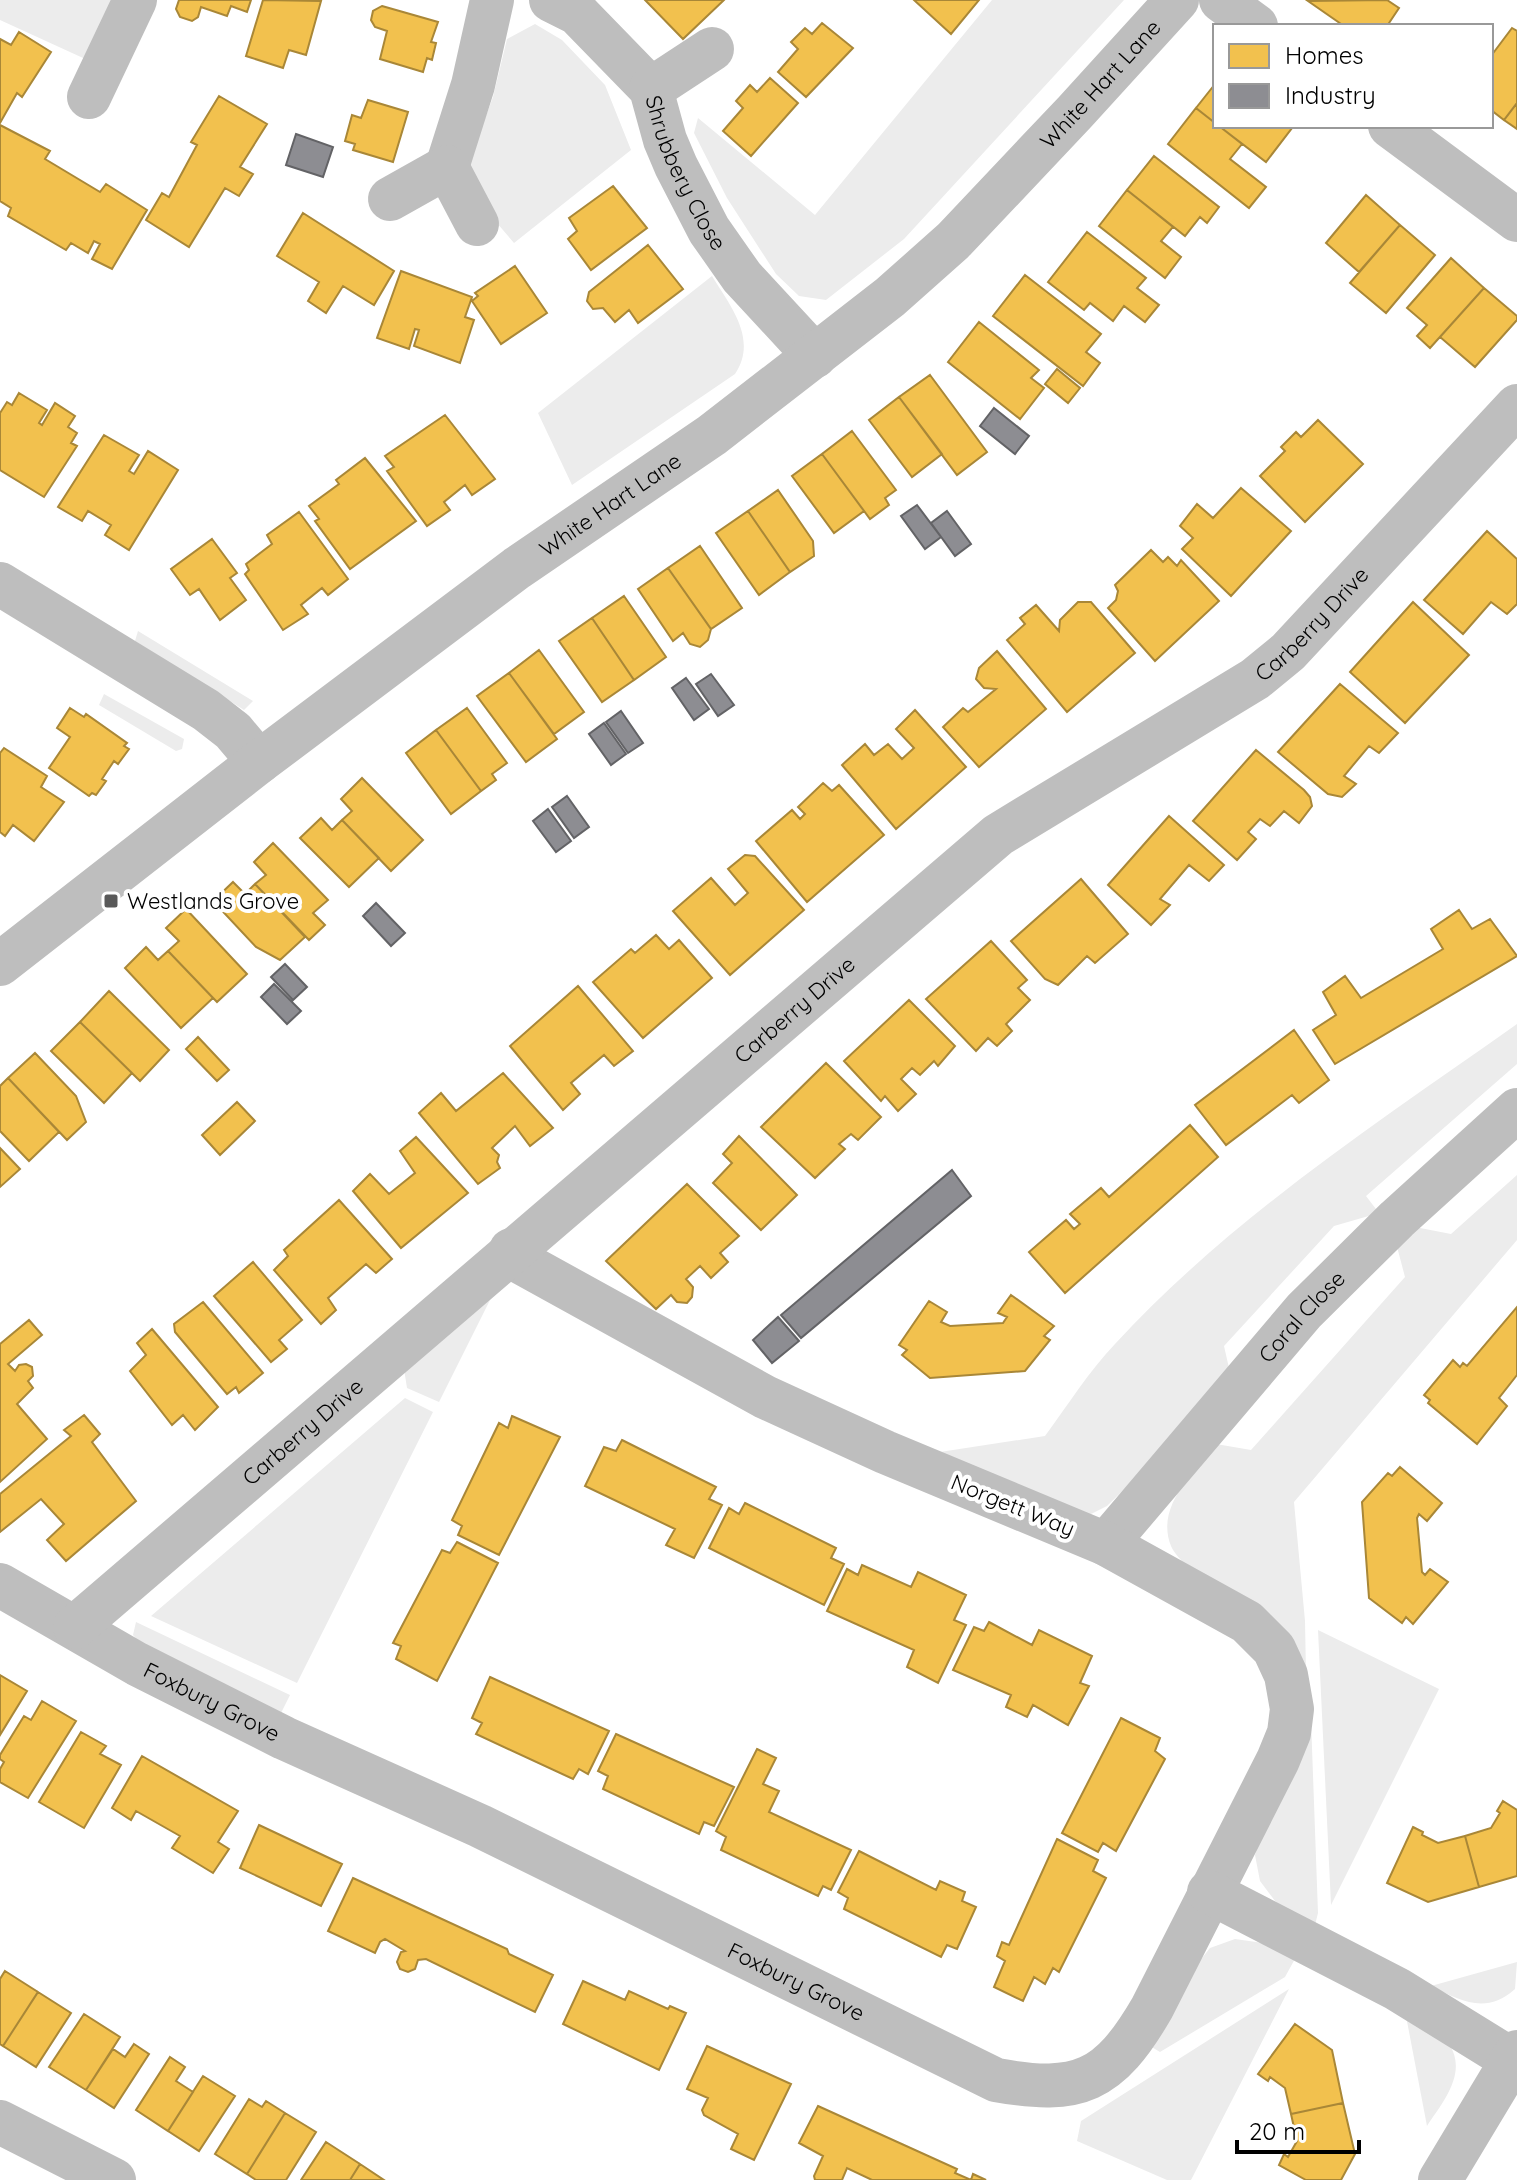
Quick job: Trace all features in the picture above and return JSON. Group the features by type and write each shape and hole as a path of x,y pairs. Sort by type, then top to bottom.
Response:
{"street":[{"path":"89,97 135,0"},
{"path":"390,199 447,167 473,85 492,0"},
{"name":"Shrubbery Close","path":"551,0 577,13 651,89 665,140 709,230 742,277 815,356"},
{"name":"White Hart Lane","path":"0,964 259,762 517,568 712,435 890,297 953,241 1177,0"},
{"path":"1221,0 1253,24"},
{"path":"651,89 712,49"},
{"path":"1393,128 1517,220"},
{"path":"447,167 477,224"},
{"name":"Carberry Drive","path":"75,1627 998,835 1255,679 1288,652 1517,406"},
{"path":"0,584 206,710 233,731 259,762"},
{"name":"Coral Close","path":"1106,1544 1304,1311 1397,1219 1517,1110"},
{"name":"Norgett Way","path":"511,1250 515,1259 765,1397 885,1452 1106,1544 1247,1622 1274,1649 1286,1675 1292,1709 1289,1733 1209,1892"},
{"name":"Foxbury Grove","path":"0,1585 137,1664 284,1738 494,1833 996,2080 1037,2088 1073,2085 1102,2070 1131,2043 1152,2008 1209,1892"},
{"path":"1209,1892 1397,1989 1514,2056 1440,2180"},
{"path":"0,2122 114,2180"}],"shaded area":[{"path":"0,0 122,0 94,63 0,20"},
{"path":"992,0 1124,0 904,239 826,300 799,296 776,274 727,198 694,133 698,118 815,215"},
{"path":"535,24 562,40 605,85 631,150 514,243 473,195 465,172 493,97 507,39"},
{"path":"712,276 734,311 743,336 744,348 735,374 572,485 538,413"},
{"path":"138,631 253,701 244,710 135,641"},
{"path":"104,694 184,739 182,749 176,751 99,705"},
{"path":"1517,1024 1517,1064 1366,1196 1379,1213 1334,1226 1224,1346 1229,1368 1144,1470 1107,1506 1071,1524 914,1456 1045,1436 1105,1354 1207,1254 1359,1135"},
{"path":"1517,1175 1517,1240 1294,1502 1305,1621 1306,1674 1176,1554 1167,1532 1172,1504 1188,1478 1216,1444 1251,1450 1405,1277 1396,1243 1415,1227 1451,1234"},
{"path":"497,1286 439,1402 407,1388 404,1369"},
{"path":"405,1398 433,1412 297,1683 151,1616"},
{"path":"136,1622 290,1695 281,1713 144,1648 133,1635"},
{"path":"1318,1630 1439,1689 1331,1905"},
{"path":"1311,1720 1318,1913 1315,1925 1293,1915 1275,1901 1260,1881 1255,1855 1264,1826"},
{"path":"1235,1939 1263,1943 1296,1957 1285,1977 1160,2052 1150,2046 1190,1973 1210,1948"},
{"path":"1517,1962 1515,1989 1494,2002 1473,2003 1431,1986"},
{"path":"1289,1989 1191,2180 1167,2180 1077,2141 1081,2121"},
{"path":"1406,2016 1446,2040 1454,2055 1456,2066 1451,2087 1427,2126"}],"building: Homes":[{"path":"179,0 251,0 247,12 231,6 227,16 201,7 198,17 192,21 180,17 176,9"},
{"path":"263,0 321,1 306,55 289,50 283,68 246,56"},
{"path":"645,0 724,0 683,39"},
{"path":"914,0 979,0 951,34"},
{"path":"1387,0 1399,8 1388,24 1341,24 1308,1"},
{"path":"382,6 438,22 431,42 436,43 432,60 427,58 423,72 380,59 387,31 375,27 371,20 373,11"},
{"path":"822,23 853,48 806,97 778,72 798,49 791,42 805,28 812,34"},
{"path":"1512,28 1517,31 1517,103 1504,120 1493,112 1493,53"},
{"path":"19,32 51,52 22,97 17,93 0,123 0,39 11,45"},
{"path":"770,78 798,103 751,156 723,131 743,108 736,101 750,85 757,92"},
{"path":"1213,87 1213,121 1196,108"},
{"path":"219,96 267,124 240,167 253,174 239,196 225,188 189,247 146,220 162,193 169,197 197,145 191,142"},
{"path":"368,100 408,112 393,162 353,150 355,144 345,141 352,115 361,118"},
{"path":"1517,103 1517,129 1504,120"},
{"path":"1196,108 1213,121 1213,128 1222,128 1242,144 1230,159 1266,187 1249,208 1168,144"},
{"path":"0,125 50,151 45,159 100,192 106,184 147,210 112,269 92,259 100,244 94,241 88,253 71,243 66,250 8,216 11,208 0,201"},
{"path":"1222,128 1292,128 1266,162"},
{"path":"1154,156 1219,207 1207,223 1200,217 1185,236 1127,190"},
{"path":"613,186 647,228 591,270 568,239 577,231 569,218"},
{"path":"1127,190 1173,227 1161,241 1181,257 1165,278 1099,226"},
{"path":"1366,195 1400,225 1359,272 1326,243"},
{"path":"303,213 394,271 374,305 343,286 326,313 308,301 319,282 277,256"},
{"path":"1400,225 1435,255 1386,313 1350,283"},
{"path":"1087,232 1146,278 1137,288 1159,305 1145,322 1124,306 1113,321 1090,303 1084,310 1048,282"},
{"path":"648,245 683,289 638,323 629,310 615,322 603,308 593,309 587,301 589,292"},
{"path":"1451,258 1484,288 1430,348 1417,336 1427,325 1407,308"},
{"path":"515,266 547,313 501,344 472,301 478,296 475,293"},
{"path":"401,271 472,297 465,317 474,320 460,363 414,346 419,330 415,329 409,349 377,338"},
{"path":"1025,275 1101,334 1086,352 1100,363 1083,386 993,316"},
{"path":"1484,288 1517,316 1517,320 1475,367 1440,337"},
{"path":"979,322 1039,370 1031,378 1044,388 1020,419 948,362"},
{"path":"1057,369 1080,388 1068,403 1045,384"},
{"path":"930,375 987,452 957,475 899,397"},
{"path":"19,393 47,410 39,423 42,425 55,403 75,416 68,427 77,433 71,443 77,446 44,497 0,470 0,413 7,402 12,405"},
{"path":"899,397 942,454 912,477 869,420"},
{"path":"445,415 495,479 472,495 465,485 444,502 450,510 427,526 387,471 394,467 385,456"},
{"path":"1318,420 1363,464 1305,522 1260,476 1285,451 1281,447 1296,432 1301,437"},
{"path":"852,431 896,490 885,498 889,505 870,519 822,454"},
{"path":"104,435 139,455 129,471 134,474 148,451 178,470 129,550 105,535 111,525 88,511 82,521 58,507"},
{"path":"822,454 864,511 834,533 792,476"},
{"path":"365,458 416,521 350,569 315,521 319,519 309,506 339,484 336,480"},
{"path":"1241,488 1291,531 1231,596 1182,549 1193,538 1180,526 1197,504 1213,518"},
{"path":"778,490 813,541 814,556 790,572 748,511"},
{"path":"748,511 790,572 759,595 716,533"},
{"path":"299,512 348,579 328,595 322,588 301,605 308,614 283,630 245,574 249,570 246,564 272,544 267,535"},
{"path":"1487,531 1517,559 1517,604 1507,614 1491,602 1463,634 1424,600"},
{"path":"212,539 237,573 230,578 246,600 220,620 199,589 190,595 171,569"},
{"path":"700,546 742,608 711,629 668,568"},
{"path":"1151,550 1163,562 1168,557 1177,566 1181,560 1219,601 1155,661 1108,608 1116,600 1118,591 1115,585"},
{"path":"668,568 711,629 708,640 700,647 690,644 683,633 673,641 638,589"},
{"path":"624,596 666,657 634,680 592,618"},
{"path":"1078,602 1091,602 1135,653 1067,712 1007,640 1025,624 1020,618 1036,605 1059,631 1060,620"},
{"path":"1413,602 1469,655 1405,723 1350,672"},
{"path":"592,618 634,680 602,702 559,641"},
{"path":"539,650 584,712 554,734 509,673"},
{"path":"997,651 1046,709 979,767 943,727 963,708 968,712 996,689 984,688 976,679 979,668"},
{"path":"509,673 557,739 526,762 477,696"},
{"path":"1340,684 1398,733 1379,753 1369,746 1344,776 1356,784 1342,797 1328,794 1278,752"},
{"path":"70,708 84,717 86,714 127,743 124,746 129,749 118,764 114,761 96,795 92,793 89,796 49,768 70,737 57,728"},
{"path":"467,708 507,763 492,774 496,780 481,791 436,730"},
{"path":"915,710 966,767 896,829 842,765 865,744 874,755 888,744 902,759 914,748 896,729"},
{"path":"436,730 481,791 451,814 406,753"},
{"path":"4,748 47,776 41,787 64,802 34,841 13,825 5,836 0,832 0,753"},
{"path":"1256,750 1304,790 1312,806 1299,823 1284,811 1270,826 1260,819 1248,832 1256,839 1237,860 1193,821"},
{"path":"362,778 423,840 391,871 342,820 352,811 341,799"},
{"path":"823,783 832,791 839,785 884,835 807,902 756,841 792,810 800,819 805,814 798,807"},
{"path":"1169,816 1224,865 1209,881 1189,865 1160,899 1170,905 1151,925 1108,885"},
{"path":"321,818 332,830 342,820 379,858 349,887 300,838"},
{"path":"273,843 328,900 313,913 325,925 309,940 255,884 266,875 254,862"},
{"path":"745,855 755,856 804,910 730,975 673,911 711,878 735,905 748,893 728,869"},
{"path":"1081,879 1128,934 1095,963 1087,956 1058,985 1045,979 1011,941"},
{"path":"233,882 245,894 255,884 305,937 280,960 256,947 213,901"},
{"path":"186,909 247,974 217,1002 168,951 179,941 166,928"},
{"path":"1459,910 1472,929 1490,919 1517,956 1335,1064 1313,1030 1336,1015 1323,992 1345,976 1361,998 1443,949 1431,929"},
{"path":"656,935 669,949 679,940 712,978 643,1038 593,982 631,949 635,953"},
{"path":"991,941 1027,980 1018,988 1030,1000 1006,1024 1012,1031 997,1046 988,1038 976,1051 926,999"},
{"path":"146,947 158,960 168,951 213,998 181,1028 125,968"},
{"path":"578,986 633,1051 614,1066 604,1055 571,1083 580,1094 563,1110 510,1046"},
{"path":"109,991 169,1050 140,1081 80,1022"},
{"path":"909,1000 955,1046 938,1066 934,1061 920,1075 912,1068 901,1079 916,1094 898,1111 885,1096 881,1101 844,1061"},
{"path":"80,1022 132,1073 104,1103 51,1051"},
{"path":"1294,1030 1329,1080 1299,1103 1292,1095 1226,1145 1195,1105"},
{"path":"198,1037 229,1070 217,1081 186,1049"},
{"path":"35,1053 76,1096 86,1122 67,1140 8,1078"},
{"path":"826,1063 881,1117 858,1140 851,1134 839,1144 845,1149 815,1178 761,1127"},
{"path":"503,1073 553,1128 530,1146 515,1126 492,1148 499,1155 497,1162 500,1168 478,1184 419,1113 441,1093 456,1111"},
{"path":"8,1078 59,1132 29,1161 0,1131 0,1086"},
{"path":"237,1102 255,1121 220,1155 202,1135"},
{"path":"1190,1125 1218,1157 1065,1293 1029,1252 1066,1220 1074,1229 1080,1224 1070,1214 1101,1188 1109,1197"},
{"path":"739,1136 797,1195 761,1230 713,1183 732,1163 723,1154"},
{"path":"416,1137 468,1193 401,1248 353,1191 370,1174 389,1194 415,1173 400,1151"},
{"path":"0,1148 20,1169 0,1187"},
{"path":"687,1184 739,1236 720,1253 728,1262 711,1278 700,1266 686,1279 693,1287 692,1297 687,1303 677,1302 671,1295 656,1309 606,1261"},
{"path":"339,1200 392,1259 376,1273 366,1264 328,1298 336,1310 321,1324 274,1270 288,1256 284,1250"},
{"path":"253,1262 302,1320 279,1340 287,1349 271,1362 214,1296"},
{"path":"1011,1295 1054,1326 1044,1336 1050,1340 1025,1371 930,1378 902,1355 907,1350 899,1345 929,1301 947,1312 941,1322 950,1326 1003,1323 1007,1317 998,1313"},
{"path":"203,1302 263,1373 239,1393 236,1387 227,1394 175,1332 174,1324"},
{"path":"1517,1307 1517,1375 1499,1398 1507,1406 1477,1444 1428,1403 1430,1400 1424,1395 1453,1360 1460,1367 1463,1363 1467,1366"},
{"path":"29,1320 42,1335 8,1364 15,1371 19,1365 32,1367 33,1376 28,1381 33,1388 17,1404 47,1439 0,1482 0,1344"},
{"path":"152,1329 218,1407 195,1430 183,1415 172,1425 130,1371 146,1355 137,1343"},
{"path":"84,1415 100,1434 92,1442 136,1501 66,1561 47,1540 64,1524 41,1499 0,1532 0,1494 71,1436 64,1430"},
{"path":"512,1416 560,1437 499,1555 458,1535 462,1526 452,1520 499,1423 508,1428"},
{"path":"622,1440 716,1487 709,1499 722,1505 694,1558 666,1545 675,1529 585,1486 604,1447 616,1451"},
{"path":"1400,1467 1442,1503 1427,1521 1419,1514 1417,1518 1422,1572 1425,1575 1430,1569 1448,1582 1413,1624 1406,1617 1402,1623 1369,1598 1362,1502 1388,1473 1392,1476"},
{"path":"745,1503 836,1548 831,1558 844,1564 824,1605 709,1548 729,1508 739,1514"},
{"path":"457,1542 498,1563 437,1681 396,1659 401,1646 393,1643 442,1550 450,1553"},
{"path":"862,1565 911,1587 918,1572 966,1595 954,1620 966,1625 938,1683 907,1667 914,1650 827,1611 847,1569 858,1575"},
{"path":"989,1622 1032,1645 1039,1630 1092,1656 1080,1683 1089,1686 1068,1725 1033,1705 1027,1717 1006,1707 1011,1695 953,1670 974,1627 984,1631"},
{"path":"0,1675 27,1691 0,1735"},
{"path":"490,1677 609,1731 588,1774 579,1769 573,1779 476,1734 482,1723 472,1718"},
{"path":"42,1701 76,1721 28,1798 0,1782 0,1769 4,1762 0,1755 24,1716 31,1720"},
{"path":"1121,1718 1160,1738 1155,1751 1165,1759 1116,1851 1103,1843 1098,1852 1062,1833"},
{"path":"81,1732 106,1746 100,1754 121,1765 84,1828 39,1802"},
{"path":"616,1734 734,1787 714,1826 704,1822 699,1834 603,1789 608,1776 598,1771"},
{"path":"757,1749 776,1758 763,1784 779,1791 769,1812 851,1850 831,1890 823,1886 818,1896 721,1850 726,1837 716,1831"},
{"path":"142,1756 238,1811 218,1842 229,1849 213,1873 172,1848 180,1836 136,1811 131,1820 112,1808"},
{"path":"1503,1801 1517,1810 1517,1876 1479,1887 1465,1836 1491,1828"},
{"path":"259,1825 342,1864 321,1906 240,1868"},
{"path":"1413,1827 1438,1843 1465,1836 1479,1887 1428,1902 1387,1883"},
{"path":"1057,1839 1098,1860 1093,1871 1106,1878 1059,1972 1053,1968 1045,1984 1034,1977 1023,2001 994,1987 1005,1961 997,1956 1002,1942 1009,1945"},
{"path":"859,1851 936,1890 940,1881 965,1892 962,1901 976,1907 957,1949 947,1945 941,1957 844,1909 848,1898 838,1892"},
{"path":"353,1878 507,1949 509,1954 553,1975 535,2012 426,1959 418,1960 415,1969 408,1972 400,1969 397,1962 401,1952 405,1951 385,1939 375,1953 328,1931"},
{"path":"5,1971 38,1992 3,2046 0,2044 0,1979"},
{"path":"583,1981 625,2000 629,1991 668,2009 670,2006 686,2013 659,2070 563,2024"},
{"path":"38,1992 71,2013 36,2067 3,2046"},
{"path":"84,2014 120,2037 86,2090 49,2067"},
{"path":"1295,2024 1332,2050 1343,2103 1291,2114 1285,2088 1270,2077 1268,2081 1258,2074"},
{"path":"134,2044 149,2054 114,2108 86,2090 113,2049 125,2057"},
{"path":"707,2046 791,2084 754,2160 731,2149 738,2134 704,2115 702,2110 708,2098 687,2089"},
{"path":"170,2057 185,2067 176,2081 193,2092 168,2131 136,2110"},
{"path":"203,2076 235,2096 199,2151 168,2131"},
{"path":"249,2099 262,2107 266,2101 285,2113 247,2174 215,2154"},
{"path":"1343,2103 1355,2154 1341,2180 1306,2180 1279,2165 1284,2154 1288,2157 1297,2141 1291,2114"},
{"path":"818,2106 957,2169 955,2173 971,2180 872,2180 847,2168 842,2180 815,2180 823,2156 799,2143"},
{"path":"285,2113 316,2132 286,2180 256,2180 247,2174"},
{"path":"326,2142 360,2164 350,2180 301,2180"},
{"path":"360,2164 384,2180 350,2180"},
{"path":"973,2174 986,2180 971,2180"}],"building: Industry":[{"path":"296,134 333,147 323,177 286,165"},
{"path":"994,408 1029,436 1015,454 980,426"},
{"path":"917,505 941,537 925,549 901,516"},
{"path":"947,511 971,544 955,556 931,523"},
{"path":"711,674 734,705 718,716 696,684"},
{"path":"686,678 709,709 694,720 672,688"},
{"path":"621,711 643,743 628,753 606,722"},
{"path":"604,723 626,754 611,765 589,734"},
{"path":"567,796 589,827 574,838 552,807"},
{"path":"548,809 571,841 556,852 533,821"},
{"path":"376,903 405,933 391,946 363,916"},
{"path":"285,964 307,987 293,1000 271,977"},
{"path":"274,984 301,1011 287,1024 261,997"},
{"path":"952,1170 971,1196 801,1338 781,1315"},
{"path":"778,1317 799,1341 772,1363 753,1340"}],"place":[{"name":"Westlands Grove","path":"111,901"}]}
